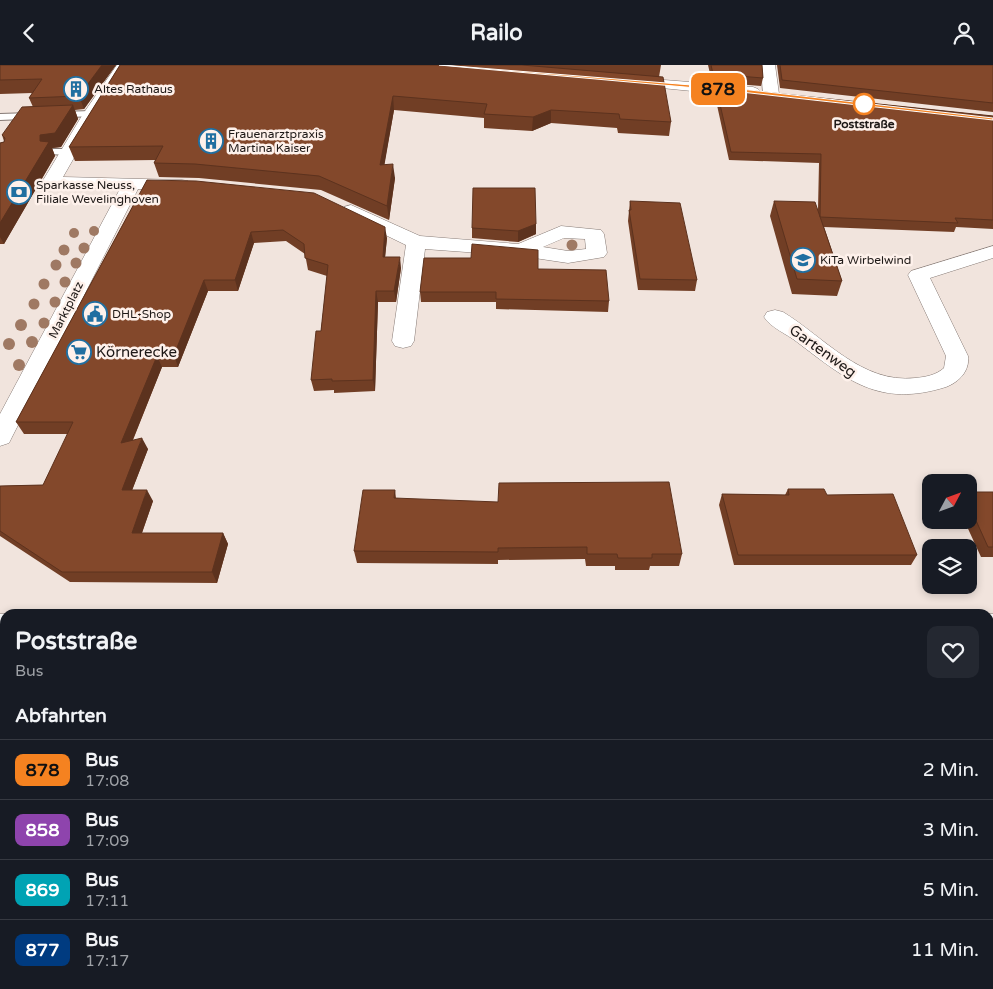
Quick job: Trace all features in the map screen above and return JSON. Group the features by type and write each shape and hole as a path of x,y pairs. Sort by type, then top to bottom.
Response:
{"street":[{"path":"124,65 91,114 51,182 199,185"},
{"path":"768,65 771,94"},
{"path":"608,79 789,96"},
{"name":"Marktplatz","path":"0,437 132,184"},
{"path":"338,205 416,242 520,250"},
{"path":"404,341 416,242"},
{"name":"Gartenweg","path":"775,317 795,329 849,371 865,380 882,385 900,387 928,384 951,374 958,362 956,352 918,275 993,252"}],"lane":[{"path":"0,117 91,114"},
{"path":"52,152 69,152"}],"building":[{"path":"0,65 102,65 79,96 29,98 42,79 0,80"},
{"path":"120,65 522,65 663,77 671,122 620,119 619,114 551,110 533,117 484,114 487,104 393,96 380,165 393,164 387,206 319,176 195,164 154,163 163,146 69,147"},
{"path":"711,65 762,65 763,78 713,74"},
{"path":"780,65 993,65 993,103 782,80"},
{"path":"716,87 993,116 993,220 955,218 958,223 820,217 821,154 731,152"},
{"path":"73,105 55,133 40,135 40,141 49,142 0,223 0,143 4,142 5,138 2,135 22,107"},
{"path":"147,180 196,181 314,193 385,227 383,257 400,257 394,291 376,291 373,380 311,380 316,331 321,331 328,265 305,258 304,244 283,230 251,232 235,280 204,280 174,355 157,356 121,443 142,438 122,490 147,490 132,533 223,533 212,572 62,572 0,531 0,486 43,485 73,422 16,422"},
{"path":"473,188 535,188 536,224 518,231 472,228"},
{"path":"630,201 680,203 697,280 640,279 629,210 631,210"},
{"name":"KiTa Wirbelwind","path":"774,201 815,202 842,281 797,279"},
{"path":"472,244 538,250 538,269 606,270 609,301 496,299 496,292 420,292 424,258 471,258"},
{"path":"669,482 682,554 652,554 652,558 618,558 617,554 587,554 587,547 498,548 498,552 354,551 363,490 395,490 394,498 498,502 499,483"},
{"path":"788,489 824,489 827,495 893,494 917,555 738,555 722,494 789,495"},
{"path":"978,492 993,492 993,547 988,547 978,525"}],"bus line":[{"name":"878","path":"442,65 741,91 993,118"}],"place":[{"name":"Altes Rathaus","path":"76,89"},
{"name":"Poststraße","path":"864,104"},
{"name":"Frauenarztpraxis Martina Kaiser","path":"211,141"},
{"name":"Sparkasse Neuss, Filiale Wevelinghoven","path":"19,192"},
{"name":"KiTa Wirbelwind","path":"803,260"},
{"name":"DHL-Shop","path":"95,314"},
{"name":"Körnerecke","path":"79,352"}]}
